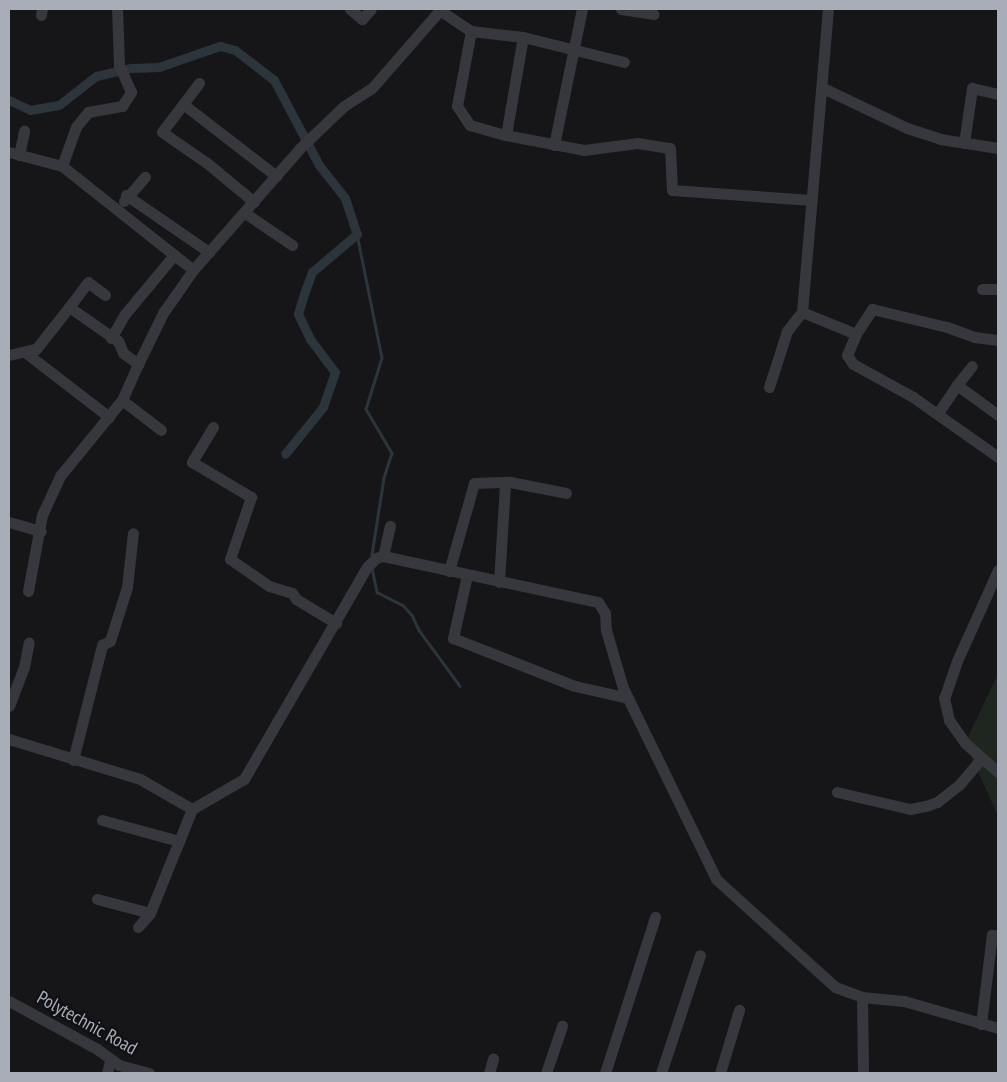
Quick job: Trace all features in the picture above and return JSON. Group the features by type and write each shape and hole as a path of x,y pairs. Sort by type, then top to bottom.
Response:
{"street":[{"path":"62,166 76,127 88,112 122,106 131,92 120,70 117,9"},
{"path":"350,9 362,19 371,9"},
{"path":"28,591 41,532 42,515 60,476 122,400 163,314 193,270 245,213 300,148 344,106 372,88 439,9 471,31 522,37 624,62"},
{"path":"554,145 582,9"},
{"path":"621,9 654,14"},
{"path":"769,387 788,332 802,312 823,88 828,9"},
{"path":"471,31 457,106 470,124 506,135 584,150 637,143 670,148 672,190 812,200"},
{"path":"506,135 522,37"},
{"path":"199,83 162,132 207,163 254,202"},
{"path":"823,88 907,128 940,140 998,148"},
{"path":"964,142 972,88 998,94"},
{"path":"184,104 276,176"},
{"path":"24,131 14,154 62,166 193,270"},
{"path":"119,212 126,195 145,177"},
{"path":"126,195 209,252"},
{"path":"245,213 292,245"},
{"path":"111,338 125,314 174,255"},
{"path":"9,355 26,353 44,342 88,282 105,295"},
{"path":"982,289 998,289"},
{"path":"69,307 111,338 118,341 123,354 138,364"},
{"path":"998,340 974,337 947,327 872,309 856,334 847,356 852,364 890,382 998,457"},
{"path":"802,312 856,334"},
{"path":"26,353 109,417"},
{"path":"938,414 972,366"},
{"path":"957,385 998,414"},
{"path":"122,400 161,430"},
{"path":"213,427 192,462 252,497 230,559 269,586 292,593 296,599 336,622"},
{"path":"449,571 471,487 474,483 505,483 566,493"},
{"path":"499,582 505,483"},
{"path":"9,525 41,532"},
{"path":"138,927 150,913 192,810 244,779 367,567 379,557 390,526"},
{"path":"73,760 102,646 110,641 127,587 135,539 133,533"},
{"path":"379,557 598,602 603,608 606,630 628,698 716,879 834,987 862,997 904,1001 998,1028"},
{"path":"998,570 957,661 944,698 949,720 980,759 998,772"},
{"path":"467,575 453,638 575,686 628,698"},
{"path":"9,706 24,667 29,642"},
{"path":"9,739 140,779 192,810"},
{"path":"837,792 910,809 926,806 959,784 980,759"},
{"path":"102,820 179,841"},
{"path":"97,899 150,913"},
{"path":"605,1073 655,917"},
{"path":"981,1024 992,935 998,936"},
{"path":"661,1073 700,955"},
{"path":"862,997 863,1073"},
{"name":"Polytechnic Road","path":"9,1001 97,1049 110,1061 149,1073"},
{"path":"720,1073 739,1010"},
{"path":"546,1073 562,1026"},
{"path":"489,1073 493,1058"},
{"path":"107,1073 110,1061"}],"shaded area":[{"path":"998,674 998,816 965,743"}],"waterway":[{"path":"9,100 30,110 59,105 96,76 132,68 159,67 220,46 235,50 274,80 319,165 345,198 357,234 312,272 304,294 298,314 310,339 335,372 323,407 285,454"},
{"path":"357,234 382,358 366,409 392,453 384,478 372,555"},
{"path":"372,568 377,592 403,605 412,615 419,630 460,686"}]}
